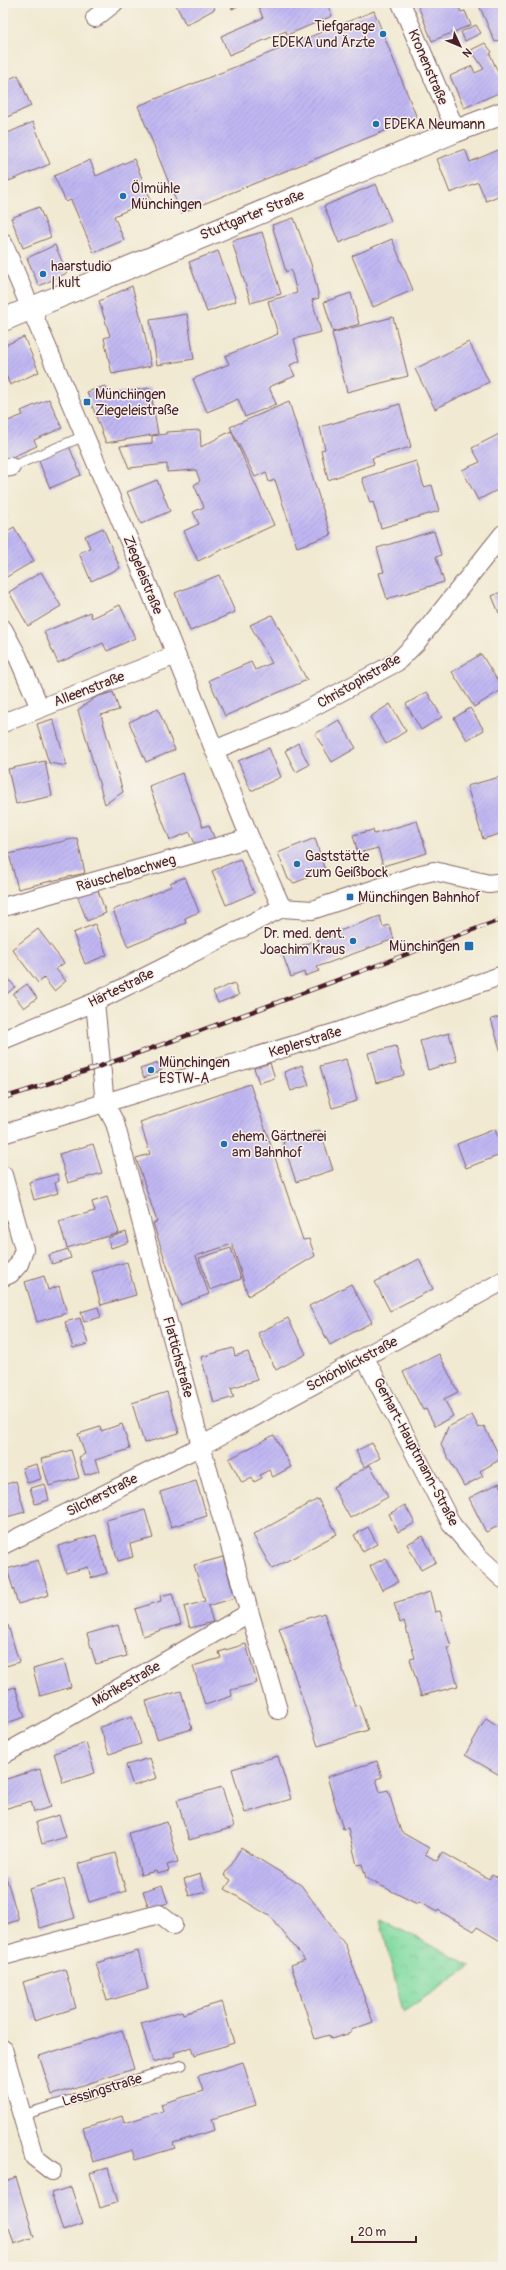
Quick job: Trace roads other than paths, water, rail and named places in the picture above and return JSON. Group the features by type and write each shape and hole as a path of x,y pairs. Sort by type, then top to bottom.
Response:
{"street":[{"path":"95,18 114,3"},
{"name":"Kronenstraße","path":"401,3 456,131"},
{"name":"Stuttgarter Straße","path":"3,320 456,131 503,114"},
{"name":"Ziegeleistraße","path":"3,243 32,307 84,436 147,582 250,838 282,908"},
{"name":"Christophstraße","path":"214,750 290,720 397,662 416,643 503,534"},
{"path":"3,629 17,655 40,708"},
{"name":"Alleenstraße","path":"3,723 176,655"},
{"name":"Räuschelbachweg","path":"3,907 250,838"},
{"path":"282,908 312,910 417,875 434,872 489,884 503,882"},
{"name":"Härtestraße","path":"3,1040 95,1002 282,908"},
{"name":"Keplerstraße","path":"3,1134 340,1031 503,975"},
{"name":"Flattichstraße","path":"95,1002 105,1104 115,1123 201,1446 248,1613 278,1710"},
{"path":"3,1175 24,1249 19,1264 10,1274 3,1277"},
{"name":"Schönblickstraße","path":"201,1446 366,1358 503,1281"},
{"name":"Gerhart-Hauptmann-Straße","path":"366,1358 452,1525 479,1557 503,1579"},
{"name":"Silcherstraße","path":"3,1545 201,1446"},
{"name":"Mörikestraße","path":"3,1755 248,1613"},
{"path":"3,1956 159,1914 173,1925"},
{"path":"4,2053 34,2157 52,2171"}],"lane":[{"path":"7,467 84,436"},
{"name":"Lessingstraße","path":"23,2115 182,2065"}],"railway":[{"path":"3,1098 66,1078 191,1034 503,919"}],"place":[{"name":"Tiefgarage EDEKA und Ärzte","path":"383,34"},
{"name":"EDEKA Neumann","path":"376,124"},
{"name":"Ölmühle Münchingen","path":"123,196"},
{"name":"haarstudio | kult","path":"43,274"},
{"name":"Münchingen Ziegeleistraße","path":"87,402"},
{"name":"Gaststätte zum Geißbock","path":"297,864"},
{"name":"Münchingen Bahnhof","path":"350,897"},
{"name":"Dr. med. dent. Joachim Kraus","path":"353,941"},
{"name":"Münchingen","path":"469,946"},
{"name":"Münchingen ESTW-A","path":"151,1070"},
{"name":"ehem. Gärtnerei am Bahnhof","path":"224,1144"}]}
